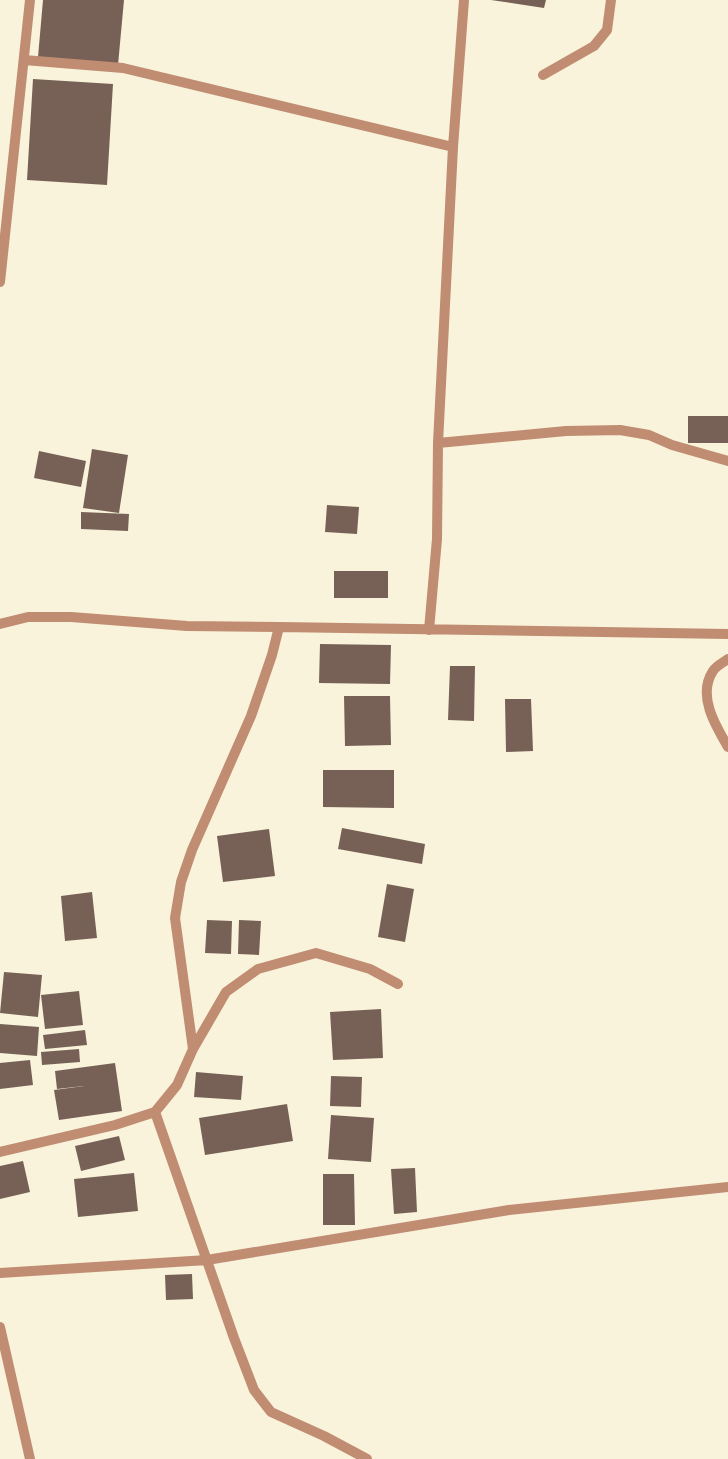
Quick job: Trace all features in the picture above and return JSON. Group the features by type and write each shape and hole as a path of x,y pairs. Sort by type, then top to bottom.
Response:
{"street":[{"path":"0,282 30,0"},
{"path":"430,630 437,539 438,443 453,147 464,0"},
{"path":"543,75 594,46 607,30 611,0"},
{"path":"24,60 123,68 453,147"},
{"path":"438,443 566,431 620,430 649,435 672,445 728,461"},
{"path":"0,624 28,617 71,617 187,626 728,634"},
{"path":"193,1049 175,918 181,882 192,850 251,716 272,655 279,627"},
{"path":"728,659 713,670 706,690 711,713 728,747"},
{"path":"0,1152 115,1125 155,1112 177,1085 193,1049 226,992 258,969 285,960 316,953 370,969 398,984"},
{"path":"155,1112 234,1338 254,1390 271,1412 324,1436 367,1459"},
{"path":"0,1273 207,1260 509,1210 728,1187"},
{"path":"0,1327 30,1459"}],"building":[{"path":"43,0 124,0 118,65 38,57"},
{"path":"491,0 546,0 544,8"},
{"path":"33,79 113,84 107,185 27,180"},
{"path":"688,416 728,416 728,443 688,443"},
{"path":"92,449 128,455 119,513 83,508"},
{"path":"39,451 86,461 81,487 34,478"},
{"path":"327,505 359,507 357,534 325,532"},
{"path":"81,512 129,514 128,531 81,529"},
{"path":"334,571 388,571 388,598 334,598"},
{"path":"320,644 391,645 390,684 319,683"},
{"path":"450,666 475,666 474,721 448,720"},
{"path":"344,696 390,696 391,745 345,746"},
{"path":"505,699 531,699 533,751 506,752"},
{"path":"323,770 394,770 394,808 323,807"},
{"path":"342,828 425,844 422,864 338,849"},
{"path":"269,829 275,876 223,882 217,836"},
{"path":"387,884 414,889 405,942 378,937"},
{"path":"92,892 97,938 65,941 61,896"},
{"path":"207,920 232,921 231,954 205,953"},
{"path":"239,920 261,921 259,955 238,954"},
{"path":"4,972 42,975 38,1017 0,1013"},
{"path":"79,991 83,1025 45,1029 41,995"},
{"path":"381,1009 383,1058 333,1060 330,1012"},
{"path":"0,1024 39,1027 37,1056 0,1053"},
{"path":"85,1030 87,1045 45,1049 43,1035"},
{"path":"79,1049 80,1062 42,1065 41,1052"},
{"path":"30,1060 33,1085 0,1089 0,1063"},
{"path":"115,1063 122,1111 59,1120 54,1090 84,1086 57,1089 55,1071"},
{"path":"196,1072 243,1076 241,1100 194,1097"},
{"path":"331,1076 362,1077 361,1107 330,1106"},
{"path":"287,1104 293,1141 205,1155 199,1118"},
{"path":"331,1115 374,1118 371,1162 328,1159"},
{"path":"119,1136 125,1160 81,1171 75,1146"},
{"path":"23,1161 30,1192 0,1199 0,1166"},
{"path":"415,1168 417,1212 394,1214 391,1169"},
{"path":"134,1173 138,1211 78,1217 74,1179"},
{"path":"323,1174 354,1174 355,1225 323,1225"},
{"path":"192,1274 193,1299 166,1300 165,1275"}]}
